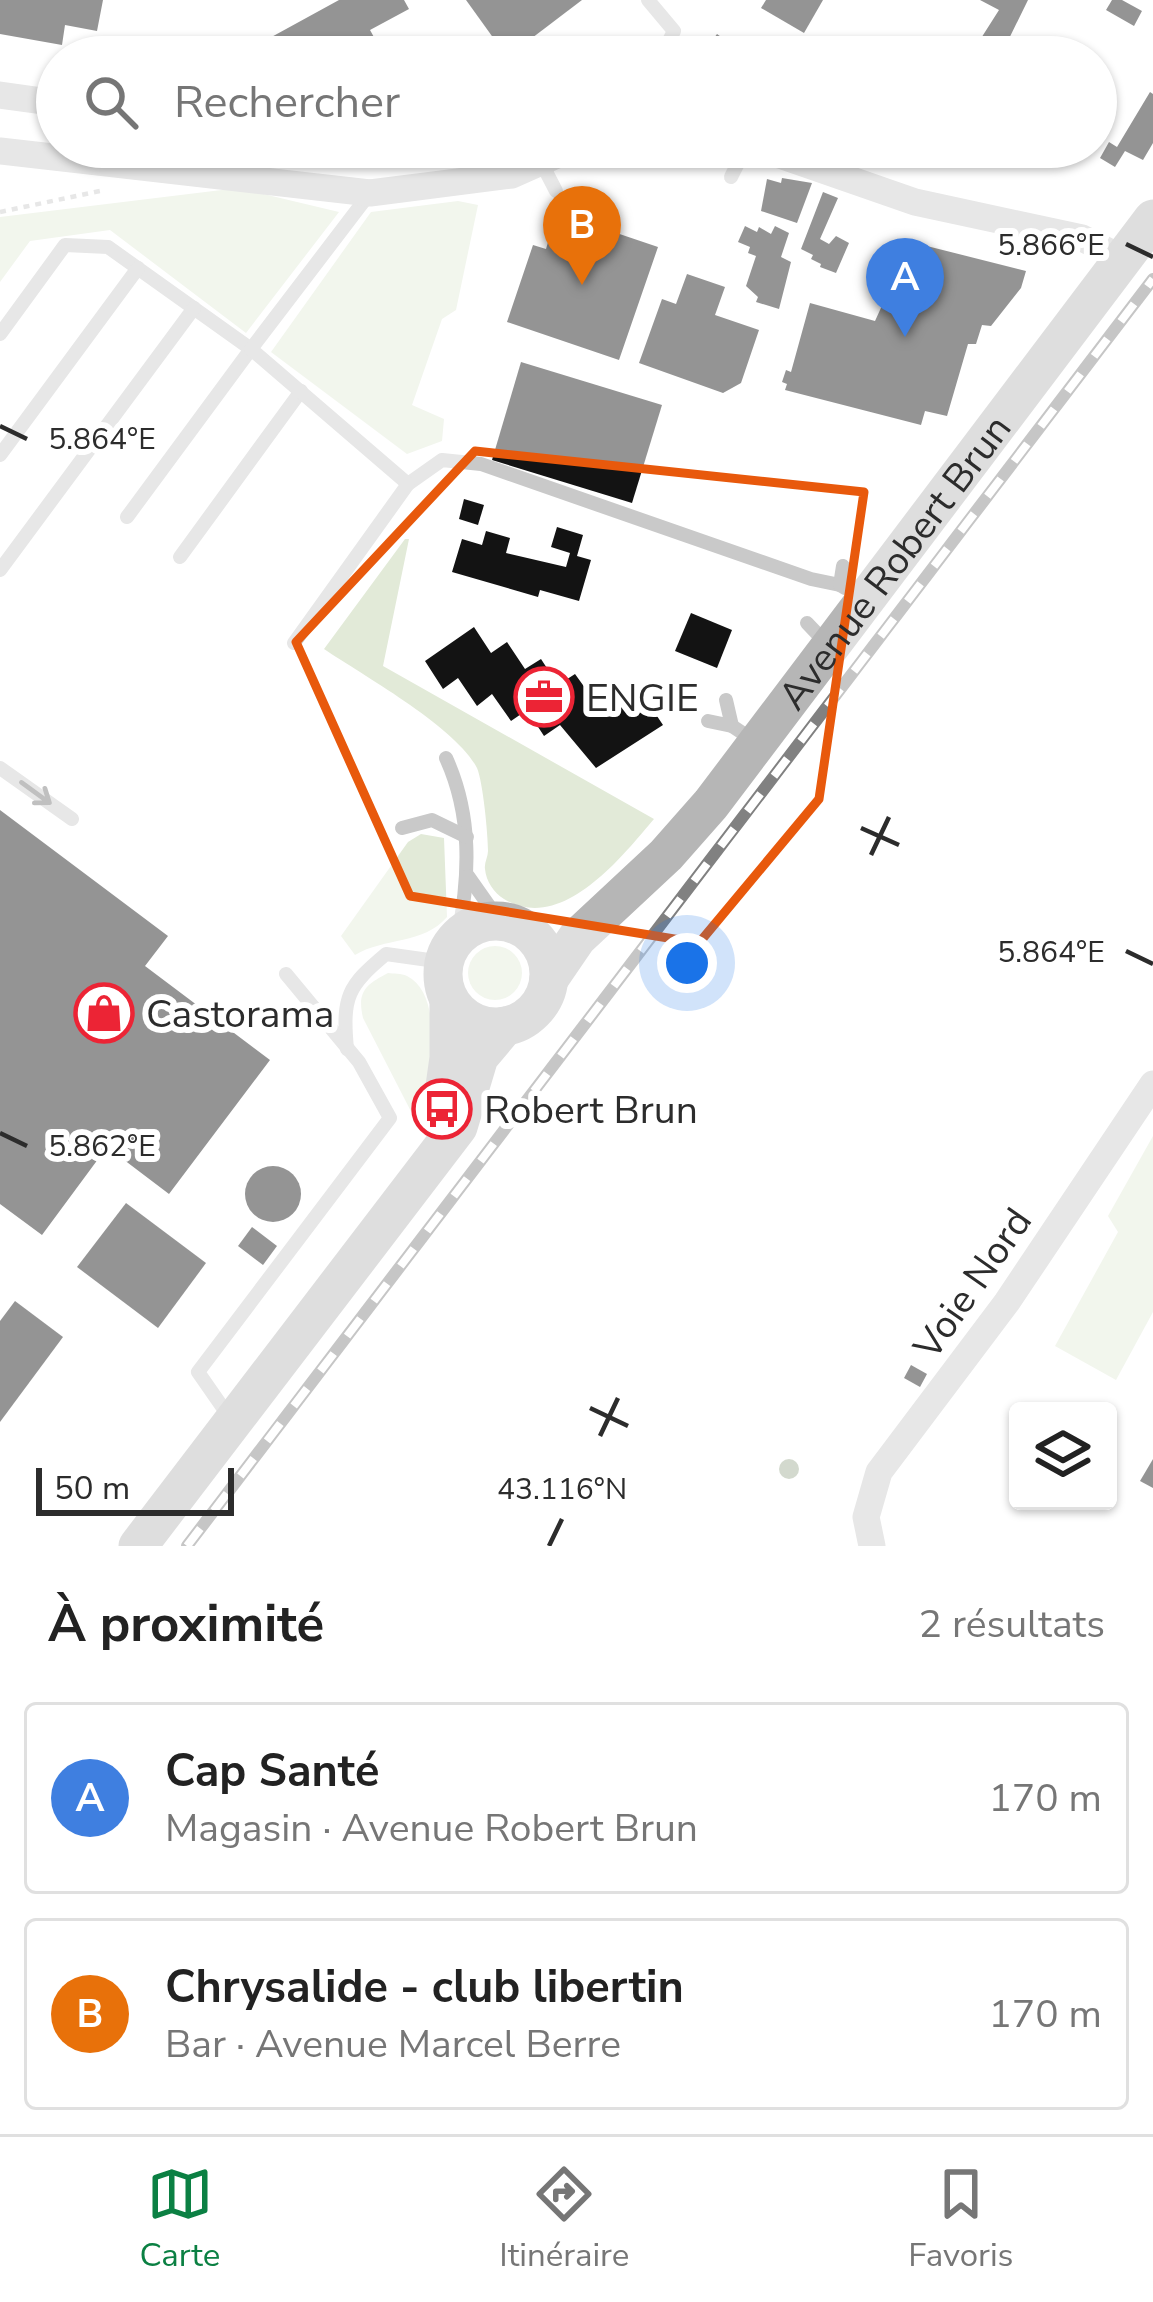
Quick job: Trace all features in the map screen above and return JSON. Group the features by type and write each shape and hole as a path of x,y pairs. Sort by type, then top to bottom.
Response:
{"street":[{"path":"0,95 36,100"},
{"path":"0,151 36,155"},
{"path":"168,168 370,193 512,175 520,168"},
{"path":"806,168 874,200 915,202 1082,238 1125,260"},
{"name":"Avenue Robert Brun","path":"549,979 577,938 666,854 818,635 1125,260 1153,219"},
{"name":"Avenue Robert Brun","path":"511,924 572,919 623,893"},
{"path":"138,1546 458,1127 479,1057 505,1026 535,1010 549,979 544,950 511,924 470,927 450,966 446,1088 428,1166"},
{"path":"450,966 473,1022 505,1026"},
{"name":"Voie Nord","path":"869,1538 870,1494 879,1472 1007,1302 1152,1088"}],"lane":[{"path":"648,0 674,31 672,36"},
{"path":"535,168 556,191"},
{"path":"731,177 733,168"},
{"path":"127,518 370,193"},
{"path":"0,334 65,245 108,247 251,350 408,484"},
{"path":"0,455 138,268"},
{"path":"0,569 194,308"},
{"path":"181,557 301,391"},
{"path":"294,644 408,484 442,460 481,464 851,594"},
{"path":"843,566 851,594"},
{"path":"726,700 745,735"},
{"path":"707,721 745,735"},
{"path":"347,1049 344,1025 352,982 386,954 450,966 468,876 459,785 446,758"},
{"path":"0,768 72,819"},
{"path":"402,828 432,820 467,837"},
{"path":"468,876 511,924"},
{"path":"233,1423 198,1372 390,1118 359,1062 286,974"}],"path":[{"path":"0,212 97,192 148,168"}],"highlighted area":[{"path":"475,451 864,492 819,799 699,943 410,896 296,642"}],"green space":[{"path":"238,188 339,212 246,333 110,230 30,241 0,282 0,217"},
{"path":"458,201 478,205 456,310 442,319 412,405 444,419 442,441 407,454 271,352 371,212"},
{"path":"409,539 383,666 654,819 607,871 568,899 547,907 525,907 497,893 485,869 488,843 479,775 466,752 408,703 324,649"},
{"path":"421,834 444,838 447,917 415,937 355,955 341,936 408,842"},
{"path":"495,946 514,954 522,973 514,992 495,1000 476,992 468,973 476,954"},
{"path":"388,973 407,976 428,1003 432,1047 420,1129 363,1018 365,990"},
{"path":"1153,1136 1153,1312 1116,1380 1055,1346 1118,1232 1108,1216"}],"building":[{"path":"0,0 103,0 97,31 65,25 63,36 36,36 36,40 0,34"},
{"path":"339,0 404,0 409,9 370,30 373,36 273,36"},
{"path":"466,0 582,0 535,36 492,36"},
{"path":"766,0 823,0 804,33 761,8"},
{"path":"980,0 1028,0 1010,36 982,36 999,10"},
{"path":"1112,0 1142,11 1134,26 1106,10"},
{"path":"1150,92 1153,143 1143,160 1125,151 1117,164 1117,147"},
{"path":"782,178 812,183 797,223 761,211 767,179 781,183"},
{"path":"823,192 838,198 820,239 829,244 836,236 849,243 836,273 820,267 811,259 813,255 801,249"},
{"path":"581,221 658,247 619,360 507,322 533,245 546,249 549,239 568,230 576,233"},
{"path":"745,226 771,234 775,226 789,233 781,257 791,262 779,309 756,302 758,297 746,286 756,256 738,242"},
{"path":"911,242 1026,271 1021,288 991,326 982,325 976,344 968,344 947,416 925,411 921,425 785,390 787,384 782,382 786,370 791,372 810,303 875,321"},
{"path":"687,274 725,287 715,315 759,330 741,383 723,393 639,363 662,299 676,304"},
{"path":"521,362 662,405 632,503 492,460"},
{"path":"464,499 484,505 478,525 459,519"},
{"path":"557,527 583,535 577,556 591,560 579,601 540,590 538,597 452,572 462,539 482,545 486,531 510,538 506,553 566,567 570,553 551,547"},
{"path":"691,613 732,630 717,668 675,651"},
{"path":"474,627 491,653 507,642 525,669 541,659 558,685 575,674 593,699 608,689 622,706 631,699 649,704 663,725 596,768 560,725 544,736 527,710 511,721 492,694 477,706 458,678 443,689 425,661"},
{"name":"Castorama","path":"0,810 168,936 145,966 270,1060 169,1194 107,1147 42,1235 0,1204"},
{"path":"273,1166 292,1175 301,1194 292,1213 273,1222 254,1213 245,1194 254,1175"},
{"path":"126,1203 206,1263 158,1328 77,1267"},
{"path":"252,1227 277,1246 263,1265 238,1246"},
{"path":"15,1301 63,1337 0,1422 0,1321"},
{"path":"911,1365 927,1374 920,1387 904,1378"},
{"path":"1153,1459 1153,1488 1140,1481"}],"railway":[{"path":"187,1546 1153,279"}],"place":[{"name":"Chrysalide - club libertin","path":"582,285"},
{"name":"Cap Santé","path":"905,337"},
{"name":"ENGIE","path":"544,697"},
{"name":"Castorama","path":"104,1013"},
{"name":"Robert Brun","path":"442,1109"}]}
